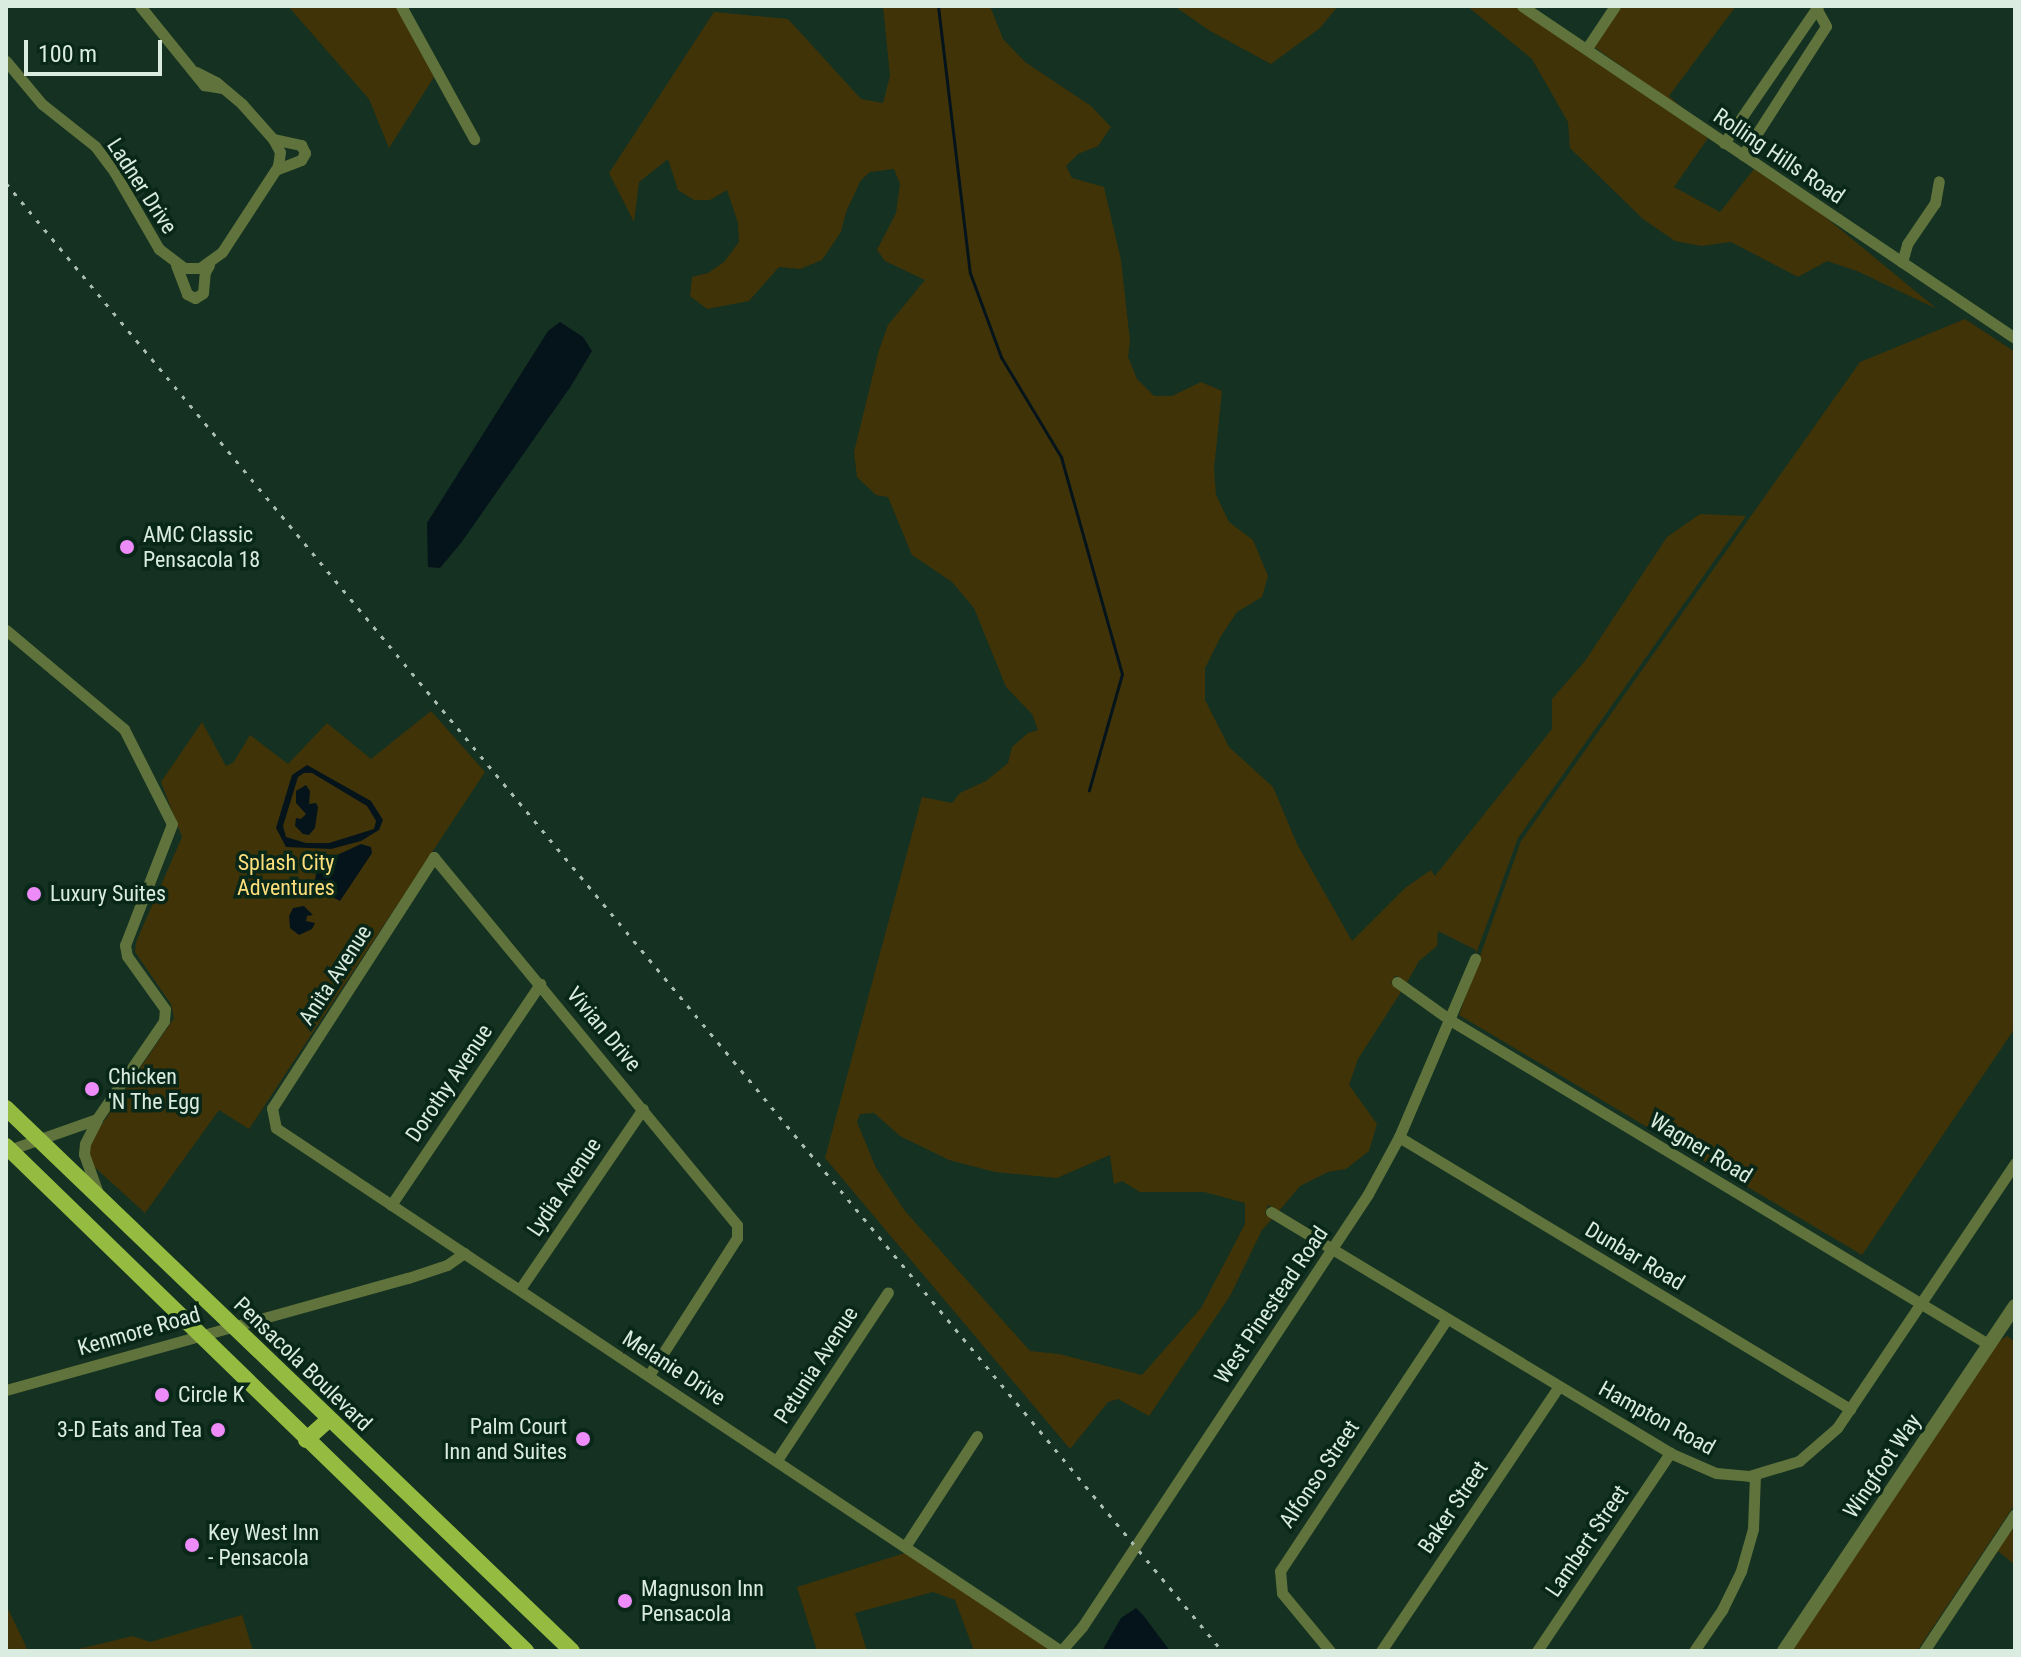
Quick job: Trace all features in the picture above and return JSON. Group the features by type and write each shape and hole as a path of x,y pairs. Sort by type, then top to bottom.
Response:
{"main road":[{"name":"Pensacola Boulevard","path":"6,1108 572,1651"},
{"path":"7,1149 465,1591 521,1649"},
{"path":"306,1440 329,1419"},
{"path":"465,1591 486,1569"}],"street":[{"path":"140,6 196,72 216,82 242,104 273,139 280,156 276,169"},
{"path":"401,6 474,139"},
{"name":"Rolling Hills Road","path":"1522,6 2015,338"},
{"path":"1587,48 1615,6"},
{"path":"1724,143 1817,7"},
{"path":"1743,155 1826,26 1817,7"},
{"name":"Ladner Drive","path":"6,61 42,104 95,146 115,173 159,249 176,265 187,294 195,298 203,293 205,272 210,264 276,169 301,160 305,153 297,143 273,139"},
{"path":"1902,262 1907,244 1935,203 1939,181"},
{"name":"Ladner Drive","path":"176,265 192,269 210,264"},
{"path":"6,630 124,729 171,818 171,833 125,945 127,956 163,1006 166,1016 97,1119 85,1144 84,1154 101,1198"},
{"name":"Vivian Drive","path":"434,857 725,1208 738,1230 737,1238 649,1375"},
{"name":"Anita Avenue","path":"271,1115 434,857"},
{"name":"West Pinestead Road","path":"1061,1651 1082,1627 1332,1249 1399,1137 1475,959"},
{"name":"Wagner Road","path":"1397,982 1450,1020 1988,1344"},
{"name":"Dorothy Avenue","path":"391,1205 540,984"},
{"name":"Lydia Avenue","path":"520,1289 643,1109"},
{"name":"Melanie Drive","path":"271,1115 278,1130 1061,1651"},
{"path":"7,1149 97,1119"},
{"name":"Dunbar Road","path":"1399,1137 1850,1409"},
{"name":"Hampton Road","path":"1271,1212 1670,1453 1716,1473 1755,1475 1785,1468 1812,1453 1850,1409 2015,1163"},
{"name":"Kenmore Road","path":"6,1390 408,1278 447,1265 464,1253"},
{"name":"Petunia Avenue","path":"777,1460 888,1292"},
{"name":"Wingfoot Way","path":"1784,1651 2015,1306"},
{"name":"Alfonso Street","path":"1330,1651 1282,1593 1280,1571 1447,1319"},
{"name":"Baker Street","path":"1381,1651 1559,1386"},
{"path":"906,1545 977,1436"},
{"name":"Lambert Street","path":"1537,1651 1670,1453"},
{"path":"1694,1651 1722,1610 1741,1571 1753,1529 1755,1475"},
{"path":"1924,1651 2015,1514"}],"green space":[{"path":"288,6 396,6 434,77 389,148 369,99"},
{"path":"883,6 990,6 1003,39 1025,62 1091,106 1111,127 1098,146 1078,154 1066,166 1072,178 1104,187 1121,260 1130,341 1128,357 1137,379 1154,396 1172,396 1201,382 1222,391 1214,469 1216,495 1229,522 1253,540 1268,576 1262,597 1237,612 1221,636 1205,668 1205,700 1229,747 1273,787 1297,844 1352,941 1405,888 1431,870 1435,876 1552,729 1552,699 1585,661 1667,537 1700,514 1746,516 1518,838 1476,954 1476,950 1438,931 1437,946 1419,961 1406,984 1396,975 1391,983 1401,992 1358,1059 1349,1085 1377,1124 1369,1151 1346,1169 1328,1172 1300,1186 1279,1211 1268,1205 1265,1214 1272,1219 1262,1230 1230,1296 1149,1416 1118,1399 1108,1402 1070,1449 825,1158 922,797 952,803 960,793 986,781 1008,763 1012,747 1028,733 1038,730 1032,714 1006,687 974,608 952,582 912,555 888,497 876,495 857,477 854,452 879,350 888,325 925,280 885,261 877,250 896,213 900,184 894,169 870,172 861,180 846,212 841,232 822,260 800,269 779,267 749,301 707,309 690,296 692,277 708,273 724,262 739,242 738,223 727,190 710,200 694,200 678,190 668,159 639,182 634,222 609,173 714,12 788,19 861,99 883,103 890,76","holes":["874,1113 900,1136 949,1160 995,1172 1057,1178 1110,1155 1114,1184 1122,1181 1140,1192 1204,1192 1245,1203 1245,1224 1201,1308 1142,1375 1059,1354 1030,1351 905,1211 876,1168 857,1122 860,1114"]},
{"path":"1174,6 1338,6 1320,28 1271,64 1210,31"},
{"path":"1467,6 1513,6 1708,138 1674,187 1720,212 1754,169 1823,215 1937,309 1857,271 1827,261 1798,277 1731,242 1701,246 1675,241 1643,219 1570,148 1568,122 1532,59"},
{"path":"1621,6 1736,6 1669,96 1687,112 1594,47"},
{"path":"1965,319 2015,352 2015,1028 1862,1255 1459,1015 1521,841 1860,362"},
{"name":"Splash City Adventures","path":"431,711 485,772 249,1129 219,1110 145,1213 90,1163 89,1156 90,1142 174,1018 171,1004 135,952 136,942 182,837 161,782 202,722 226,766 233,763 250,735 288,764 327,723 371,759"},
{"path":"2007,1336 2015,1342 2015,1504 1917,1651 1790,1651 1995,1344"},
{"path":"2015,1523 2015,1565 1998,1551 1930,1651"},
{"path":"908,1552 1053,1651 974,1651 955,1600 933,1592 855,1613 867,1651 817,1651 797,1587"},
{"path":"6,1605 23,1640 28,1651 6,1651"},
{"path":"242,1615 253,1651 70,1651 133,1636 150,1642"}],"shaded area":[{"path":"560,322 583,337 592,351 461,543 440,568 428,567 427,523 548,331"},
{"path":"307,765 371,801 383,820 379,830 361,841 331,849 286,847 276,828 292,775","holes":["312,773 367,806 376,821 374,829 329,843 306,843 286,837 283,826 298,777"]},
{"path":"306,785 310,791 309,804 316,803 318,807 315,828 309,835 303,834 295,826 296,818 301,819 306,814 296,803 296,791"},
{"path":"361,844 371,847 372,853 340,901 314,888 318,858 335,856"},
{"path":"304,906 313,915 307,916 306,921 315,923 312,929 299,935 290,928 289,916 293,908"},
{"path":"1136,1608 1170,1651 1102,1651 1121,1618"}],"waterway":[{"path":"938,6 970,273 1001,357 1061,457 1122,674 1089,790"}],"railway":[{"path":"6,183 1222,1651"}],"place":[{"name":"AMC Classic Pensacola 18","path":"127,547"},
{"name":"Luxury Suites","path":"34,894"},
{"name":"Chicken 'N The Egg","path":"92,1089"},
{"name":"Circle K","path":"162,1395"},
{"name":"3-D Eats and Tea","path":"218,1430"},
{"name":"Palm Court Inn and Suites","path":"583,1439"},
{"name":"Key West Inn - Pensacola","path":"192,1545"},
{"name":"Magnuson Inn Pensacola","path":"625,1601"}]}
